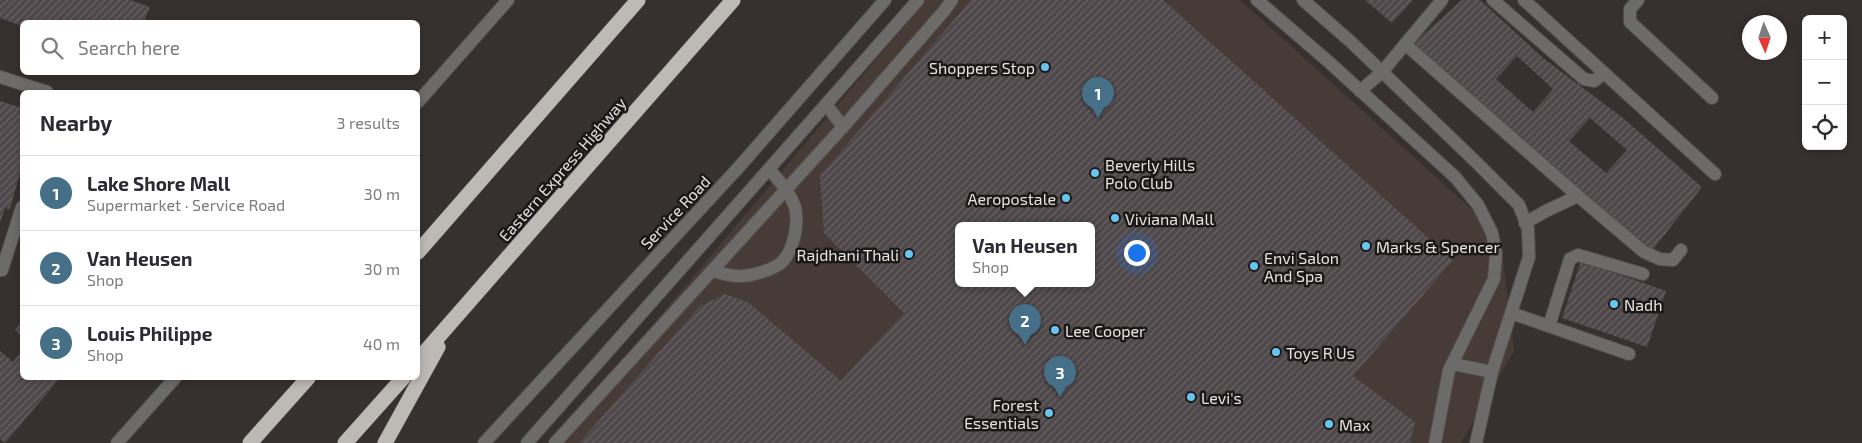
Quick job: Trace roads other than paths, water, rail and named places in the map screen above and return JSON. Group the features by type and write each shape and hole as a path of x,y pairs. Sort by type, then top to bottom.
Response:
{"highway":[{"path":"420,250 638,0"},
{"name":"Eastern Express Highway","path":"420,358 733,0"},
{"path":"420,379 452,321"},
{"path":"250,443 306,380"},
{"path":"345,443 400,380"},
{"path":"385,443 420,380"}],"street":[{"path":"420,100 508,0"},
{"name":"Service Road","path":"484,443 739,167 884,0"},
{"path":"527,443 918,0"},
{"path":"555,443 843,127 952,0"},
{"path":"1257,0 1455,177 1478,205 1492,233 1496,254 1494,279 1450,370 1434,443"},
{"path":"1303,0 1351,42 1519,205 1529,243 1528,257 1492,372 1476,443"},
{"path":"1360,91 1382,72 1442,0"},
{"path":"1494,0 1584,79 1594,81 1604,73"},
{"path":"1524,0 1714,174"},
{"path":"1638,0 1630,9 1630,22 1712,98"},
{"path":"1405,44 1644,252 1660,259 1673,260 1681,250"},
{"path":"0,77 41,90"},
{"path":"826,104 843,127"},
{"path":"712,271 741,276 765,270 781,262 789,252 796,227 795,208 786,188 770,169"},
{"path":"1525,223 1578,196"},
{"path":"0,270 2,270 20,212"},
{"path":"1549,326 1570,259 1578,255 1643,274"},
{"path":"1511,313 1630,354"},
{"path":"1453,364 1492,372"},
{"path":"117,443 173,380"}],"place":[{"name":"Shoppers Stop","path":"1045,67"},
{"name":"Lake Shore Mall","path":"1098,118"},
{"name":"Beverly Hills Polo Club","path":"1095,173"},
{"name":"Aeropostale","path":"1066,198"},
{"name":"Viviana Mall","path":"1115,218"},
{"name":"Marks & Spencer","path":"1366,246"},
{"name":"Rajdhani Thali","path":"909,254"},
{"name":"Envi Salon And Spa","path":"1254,266"},
{"name":"Nadh","path":"1614,304"},
{"name":"Lee Cooper","path":"1055,330"},
{"name":"Van Heusen","path":"1025,345"},
{"name":"Toys R Us","path":"1276,352"},
{"name":"Louis Philippe","path":"1060,397"},
{"name":"Levi's","path":"1191,397"},
{"name":"Forest Essentials","path":"1049,413"},
{"name":"Max","path":"1329,424"}]}
